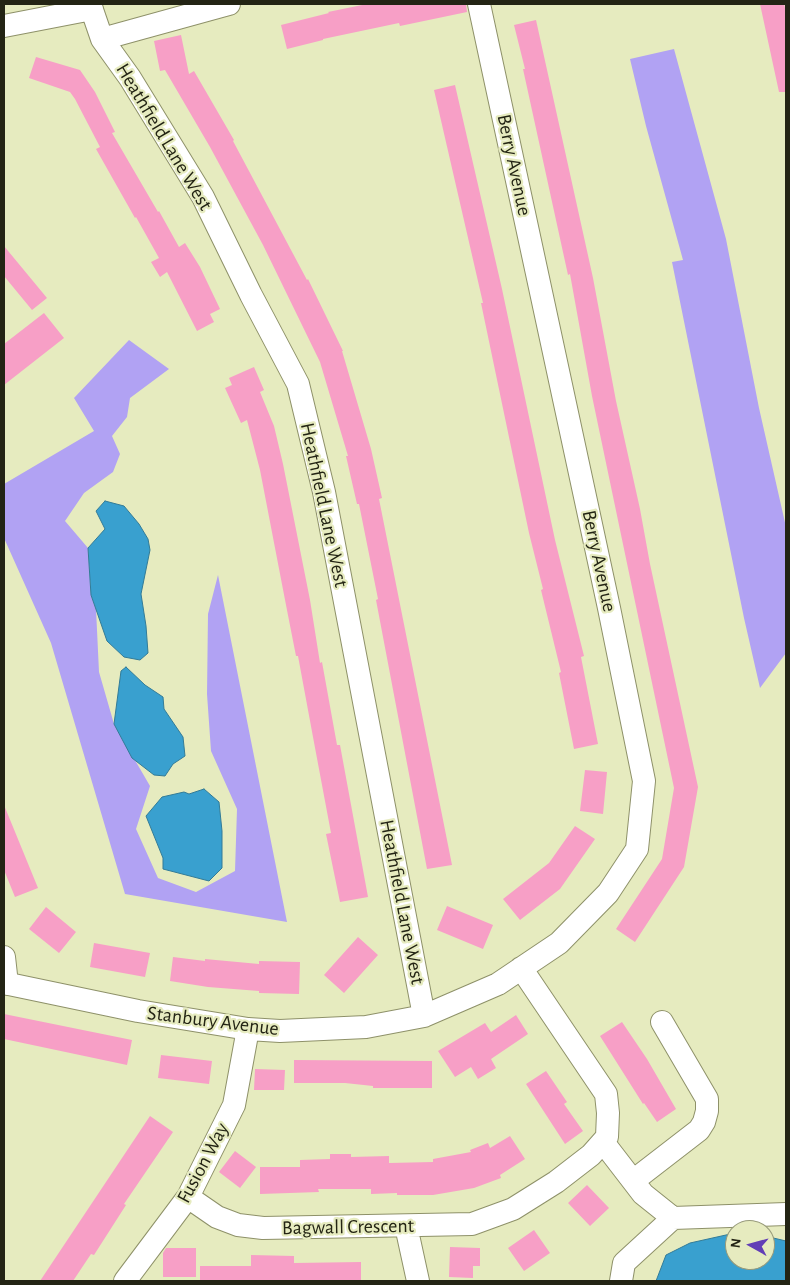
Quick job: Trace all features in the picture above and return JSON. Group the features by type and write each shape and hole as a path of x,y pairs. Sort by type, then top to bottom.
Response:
{"street":[{"path":"102,39 229,4"},
{"name":"Berry Avenue","path":"424,1016 498,984 559,942 608,893 637,848 644,781 480,4"},
{"path":"4,26 91,6"},
{"name":"Heathfield Lane West","path":"91,6 102,39 130,78 203,197 251,296 298,384 324,492 424,1016"},
{"path":"4,957 5,983"},
{"path":"521,968 606,1094 608,1113 607,1137 603,1142 643,1194 673,1218"},
{"name":"Stanbury Avenue","path":"5,983 138,1011 248,1029 280,1031 366,1027 424,1016"},
{"path":"633,1181 698,1130 704,1122 707,1111 706,1099 662,1022"},
{"name":"Fusion Way","path":"125,1281 188,1197 234,1105 248,1029"},
{"name":"Bagwall Crescent","path":"188,1197 217,1217 238,1225 254,1227 472,1224 513,1209 563,1177 591,1155 603,1142"},
{"path":"621,1281 624,1263 673,1218 786,1214"},
{"path":"406,1226 418,1281"}],"shaded area":[{"path":"674,49 726,239 759,408 786,527 786,653 760,688 744,618 672,262 683,260 646,126 630,59"},
{"path":"129,340 169,369 130,398 127,417 112,436 120,454 113,472 84,493 65,521 88,548 91,595 96,609 99,672 114,724 150,786 136,829 158,878 196,892 235,871 237,809 211,751 207,694 208,614 218,575 287,922 125,894 51,643 4,538 4,484 94,431 74,398"}],"water":[{"path":"105,501 124,506 139,524 148,539 150,550 141,594 148,653 140,660 124,657 107,641 91,595 88,548 105,529 96,511"},
{"path":"126,667 145,685 163,697 164,709 183,737 185,756 173,764 165,776 154,775 132,758 114,724 121,671"},
{"path":"204,789 219,802 222,831 222,868 209,881 163,869 163,858 146,816 162,797 184,792 189,794"},
{"path":"725,1235 725,1270 775,1270 775,1238 786,1241 786,1281 656,1281 666,1255 690,1243"}],"building":[{"path":"367,4 466,4 467,12 400,26 399,23 323,39 287,49 281,25"},
{"path":"760,4 784,4 786,12 786,92 779,92"},
{"path":"536,20 593,278 616,401 698,787 684,867 635,942 616,929 662,859 674,788 592,396 570,274 568,275 514,25"},
{"path":"181,35 189,74 194,71 234,140 308,279 343,351 371,449 382,498 379,499 452,865 427,869 359,504 357,504 346,456 348,456 320,362 263,245 210,147 165,70 160,71 154,41"},
{"path":"36,57 80,70 95,92 115,132 112,133 179,247 185,243 200,267 220,309 210,314 214,322 197,331 167,272 160,277 151,262 159,258 96,149 100,147 75,99 70,92 29,78"},
{"path":"455,85 502,289 555,540 584,656 581,657 598,744 574,749 559,673 561,672 541,590 543,589 529,533 481,303 483,303 434,90"},
{"path":"4,246 47,298 32,310 4,276"},
{"path":"44,313 64,338 4,385 4,344"},
{"path":"254,367 264,390 260,392 274,426 283,464 310,600 320,663 322,662 337,745 340,745 368,897 340,902 326,834 331,833 298,656 296,656 260,470 247,420 241,423 225,388 232,385 229,378"},
{"path":"585,770 607,772 603,814 580,811"},
{"path":"4,805 38,888 15,897 4,870"},
{"path":"575,826 595,839 560,889 520,920 503,899 549,863"},
{"path":"447,906 493,925 483,949 437,930"},
{"path":"46,907 76,932 59,953 29,929"},
{"path":"358,937 378,955 344,993 324,975"},
{"path":"94,943 150,953 145,977 90,967"},
{"path":"173,957 259,964 259,961 300,962 299,994 259,993 259,991 208,987 170,981"},
{"path":"4,1014 132,1040 127,1065 4,1039"},
{"path":"516,1015 528,1034 491,1059 496,1068 478,1079 471,1067 455,1077 438,1051 485,1023 491,1032"},
{"path":"622,1022 647,1059 676,1109 657,1122 643,1104 600,1036"},
{"path":"161,1055 212,1061 209,1084 158,1078"},
{"path":"294,1060 432,1061 432,1088 373,1088 373,1086 345,1083 294,1083"},
{"path":"255,1069 285,1070 284,1090 254,1090"},
{"path":"546,1071 567,1102 564,1104 583,1131 565,1144 526,1084"},
{"path":"150,1116 173,1132 124,1204 126,1205 94,1255 91,1254 73,1281 40,1281"},
{"path":"510,1136 525,1159 500,1175 501,1178 474,1188 433,1195 371,1194 371,1189 318,1189 319,1192 260,1194 260,1167 300,1167 300,1160 330,1159 330,1154 351,1154 351,1157 389,1156 389,1163 433,1162 433,1159 471,1152 470,1150 488,1143 490,1148"},
{"path":"235,1151 256,1167 240,1188 219,1172"},
{"path":"587,1185 609,1208 590,1226 568,1203"},
{"path":"534,1230 550,1253 524,1271 508,1248"},
{"path":"450,1247 480,1248 480,1266 473,1266 473,1278 449,1277"},
{"path":"166,1248 196,1248 196,1277 163,1277 163,1253"},
{"path":"251,1255 294,1256 294,1263 361,1262 361,1281 200,1281 200,1266 251,1266"}]}
